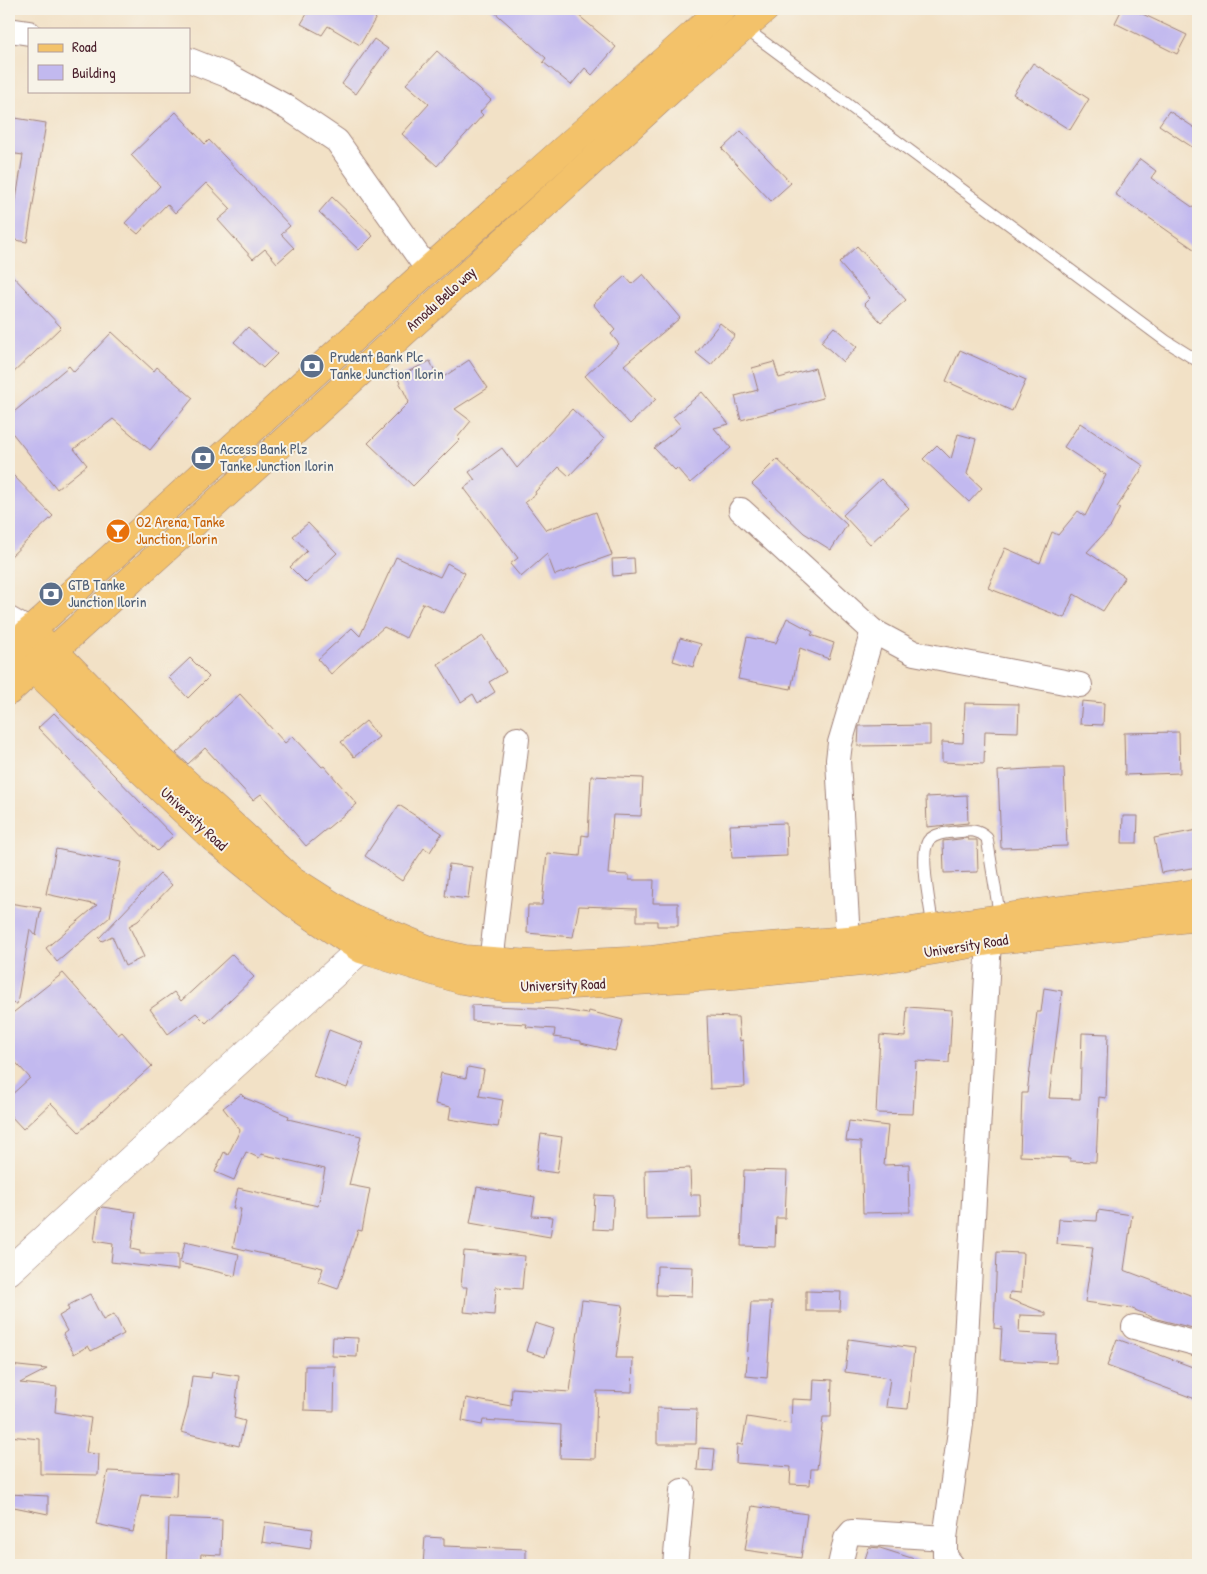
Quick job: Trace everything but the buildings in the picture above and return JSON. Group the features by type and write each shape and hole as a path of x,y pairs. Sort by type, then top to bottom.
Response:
{"main road":[{"name":"Amodu Bello way","path":"14,635 723,9"},
{"name":"Amodu Bello way","path":"9,691 677,84 765,9"},
{"path":"14,635 45,660"},
{"name":"University Road","path":"45,660 213,838 293,903 361,949 462,980 503,986 539,987 734,975 871,961 997,933 1198,893"},
{"name":"University Road","path":"45,660 162,761 291,879 352,918 432,951 491,963 545,965 650,960 731,949 848,940 933,927 997,933 1198,917"}],"street":[{"path":"9,30 28,33"},
{"path":"190,60 227,75 288,108 337,141 428,270"},
{"path":"741,510 873,631 914,653 1080,685"},
{"path":"848,940 838,760 840,743 873,631"},
{"path":"491,963 517,739"},
{"path":"952,1565 945,1556 945,1538 962,1424 997,933"},
{"path":"9,1271 361,949"},
{"path":"1134,1327 1198,1344"},
{"path":"675,1565 682,1492"},
{"path":"840,1565 846,1539 852,1532 945,1538"}],"lane":[{"path":"723,9 744,28 1166,341 1198,361"},
{"path":"933,927 924,852 931,838 938,834 973,830 980,832 986,838 997,933"}],"place":[{"name":"Prudent Bank Plc Tanke Junction Ilorin","path":"312,366"},
{"name":"Access Bank Plz Tanke Junction Ilorin","path":"203,458"},
{"name":"O2 Arena, Tanke Junction, Ilorin","path":"118,531"},
{"name":"GTB Tanke Junction Ilorin","path":"51,594"}]}
